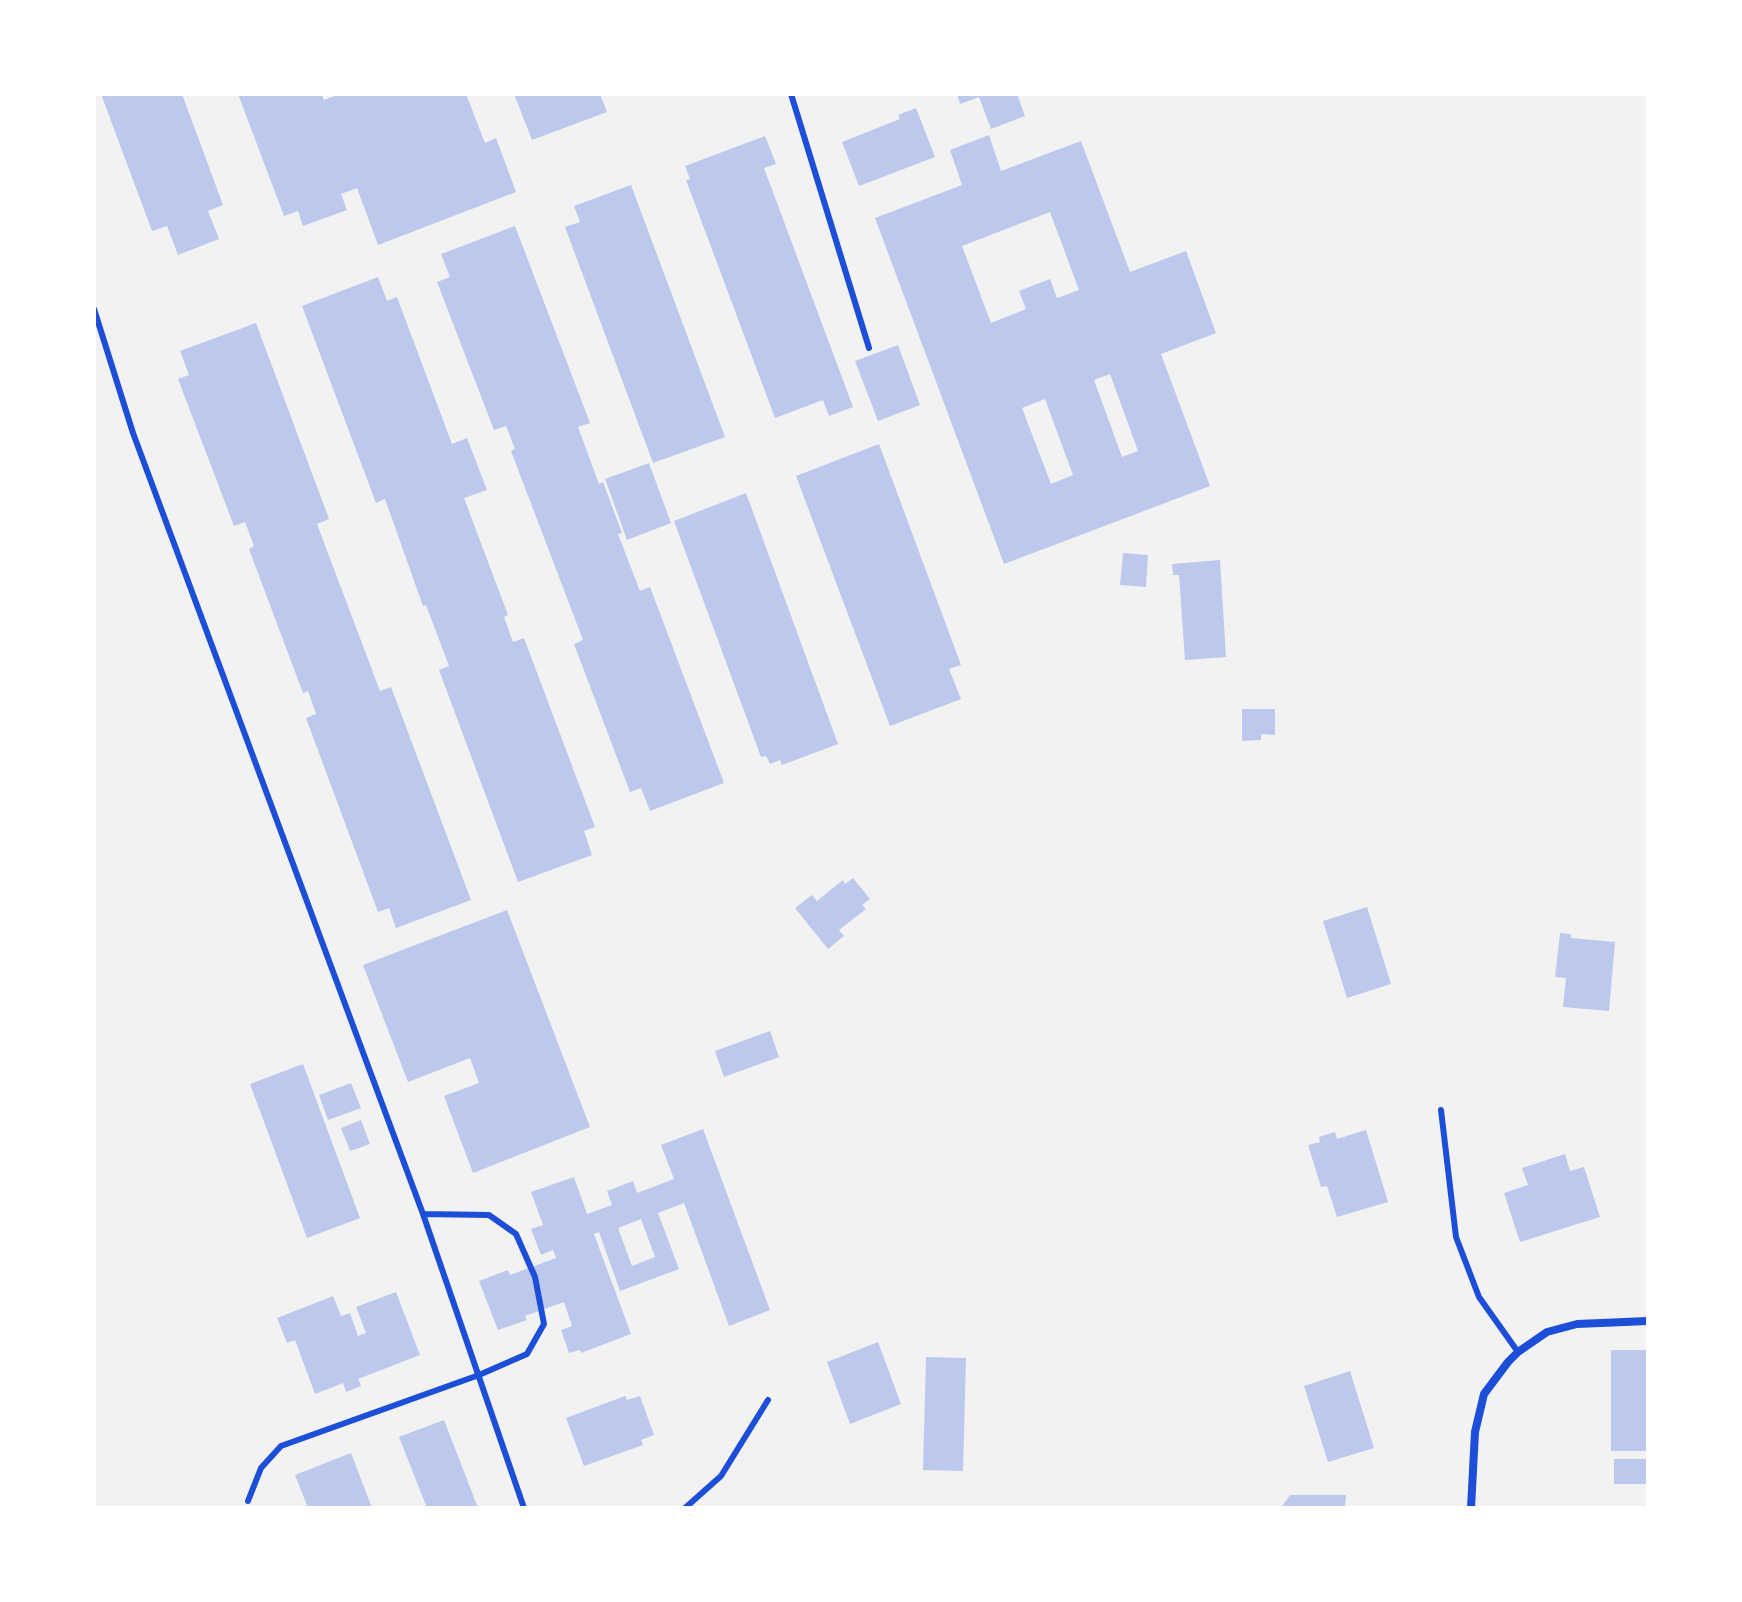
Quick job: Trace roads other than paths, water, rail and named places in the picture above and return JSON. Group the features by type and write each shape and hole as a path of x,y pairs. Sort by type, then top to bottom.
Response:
{"street":[{"path":"1471,1508 1475,1432 1484,1394 1518,1352 1547,1332 1577,1324 1648,1321"}],"lane":[{"path":"791,94 869,348"},
{"path":"94,309 133,433 423,1214 524,1508"},
{"path":"1441,1110 1456,1237 1479,1297 1518,1352"},
{"path":"248,1501 261,1468 281,1446 479,1375 527,1354 544,1324 535,1277 516,1234 489,1215 423,1214"},
{"path":"685,1508 721,1476 768,1400"}]}
